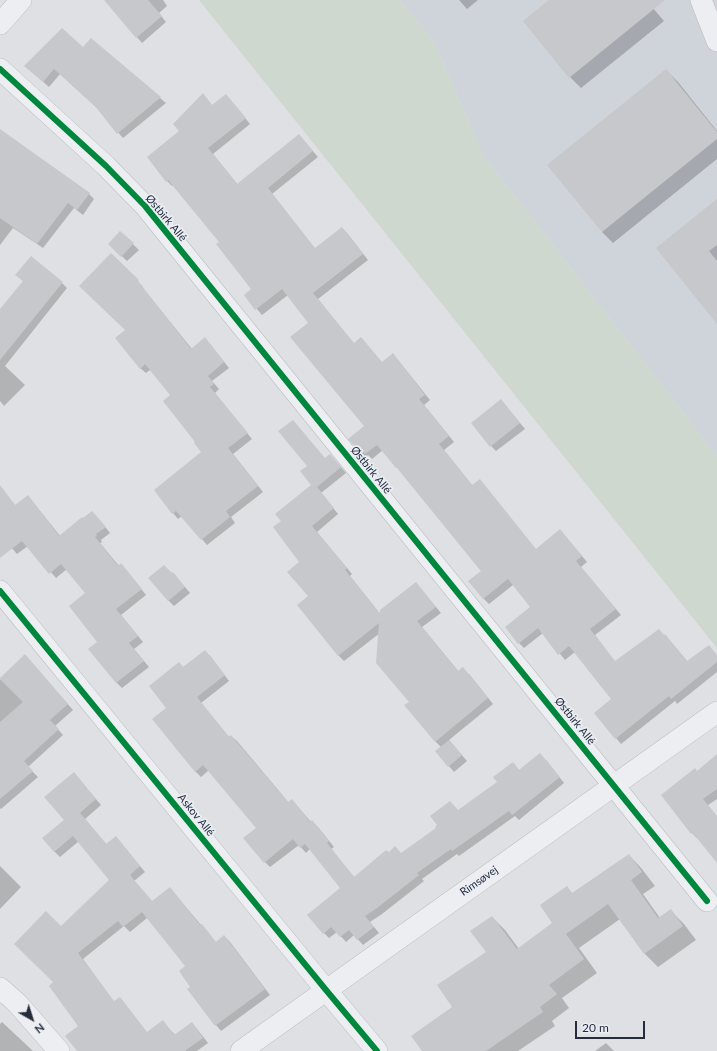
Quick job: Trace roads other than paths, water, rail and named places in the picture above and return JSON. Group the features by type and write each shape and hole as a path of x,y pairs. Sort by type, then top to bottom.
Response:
{"street":[{"path":"0,24 21,0"},
{"path":"702,0 717,41"},
{"name":"Østbirk Allé","path":"0,69 106,166 145,206 707,901"},
{"name":"Askov Allé","path":"0,591 377,1051"},
{"name":"Rimsøvej","path":"241,1051 717,712"},
{"path":"0,988 17,1003 59,1051"}]}
